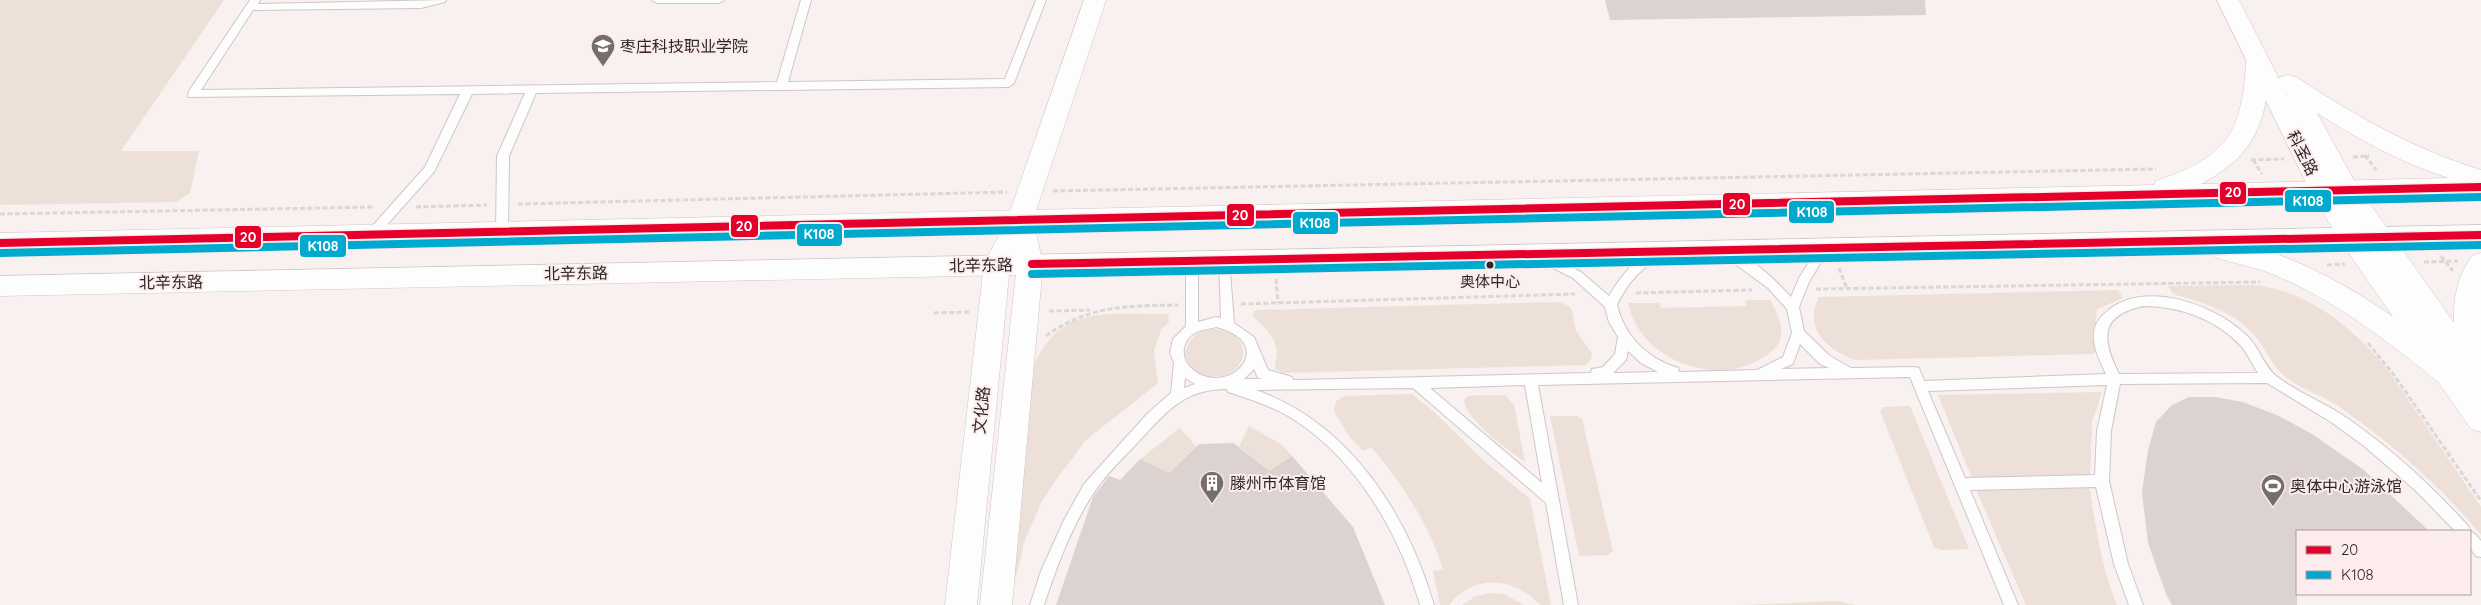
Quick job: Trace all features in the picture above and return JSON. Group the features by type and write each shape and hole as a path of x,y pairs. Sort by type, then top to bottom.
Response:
{"main road":[{"name":"文化路","path":"961,605 997,264 1020,220 1095,0"},
{"name":"科圣路","path":"2228,0 2258,62 2334,190 2365,238 2467,376 2481,420"},
{"name":"科圣路","path":"2246,0 2288,83 2334,190"},
{"path":"2149,194 2181,183 2206,170 2240,140 2250,123 2258,62"},
{"path":"2288,83 2374,137 2413,155 2481,179"},
{"path":"0,243 2481,187"},
{"name":"文化路","path":"996,605 1030,264 1020,220"},
{"name":"北辛东路","path":"0,286 997,264 1192,262 2481,235"},
{"path":"2181,242 2239,252 2288,268 2328,287 2400,335 2467,376 2469,289 2477,267 2481,264"}],"lane":[{"path":"441,0 421,5 252,3 193,94 467,92 1009,83 1041,0"},
{"path":"657,0 719,0"},
{"path":"782,86 806,0"},
{"path":"502,232 503,156 532,90"},
{"path":"372,234 430,169 467,92"},
{"path":"1793,307 1802,289 1803,281 1823,249"},
{"path":"1722,251 1741,260 1777,290 1793,307 1798,332 1788,360 1758,375"},
{"path":"1663,252 1642,262 1613,299 1615,322 1638,355 1659,368 1703,376"},
{"path":"1537,255 1577,275 1599,294 1613,299"},
{"path":"1225,261 1228,324"},
{"path":"1192,262 1192,328"},
{"path":"2136,605 2121,564 2102,481 2104,430 2115,379 2099,343 2100,328 2109,315 2125,305 2144,301 2172,303 2201,312 2226,325 2256,356 2269,378 2345,424 2398,466 2463,530"},
{"path":"1178,395 1179,365 1176,355 1178,344 1183,335 1192,328 1216,322 1228,324 1247,336 1264,374 1301,385"},
{"path":"1798,332 1825,360 1851,374"},
{"path":"1571,378 1608,371 1612,368 1621,356 1624,337"},
{"path":"1037,605 1051,563 1069,524 1097,477 1153,417 1178,395 1235,379 1245,372 1251,364 1254,354"},
{"path":"1179,365 1187,374 1197,380 1266,398 1300,417 1334,444 1367,483 1404,538 1427,605"},
{"path":"1216,384 1301,385 1914,372 2011,605"},
{"path":"1920,386 2115,379 2269,378"},
{"path":"1531,380 1571,605"},
{"path":"1416,382 1551,499"},
{"path":"1960,484 2102,481"},
{"path":"2471,539 2481,551"}],"path":[{"path":"0,214 502,205 1030,191 2133,171 2160,168"},
{"path":"1802,289 2266,283"},
{"path":"1613,299 1777,290"},
{"path":"1227,304 1599,294"},
{"path":"1041,344 1060,324 1079,314 1098,310 1192,305"},
{"path":"2366,341 2394,375 2481,501"}],"shaded area":[{"path":"0,0 224,0 121,151 199,151 190,193 176,202 0,205"},
{"path":"2255,285 2294,295 2312,304 2345,326 2375,355 2388,370 2481,507 2481,535 2432,482 2377,434 2338,406 2287,379 2275,366 2256,337 2247,328 2218,309 2173,294 2168,286"},
{"path":"2118,290 2123,298 2097,309 2094,341 2096,351 2093,354 1856,360 1845,356 1827,344 1816,328 1814,319 1819,297"},
{"path":"1745,300 1770,300 1780,322 1779,343 1762,358 1743,367 1722,370 1701,369 1681,363 1663,353 1647,339 1635,323 1628,303 1659,303 1661,308 1747,306"},
{"path":"1559,302 1569,306 1572,310 1576,331 1592,353 1591,359 1586,365 1283,373 1275,369 1277,353 1274,342 1268,332 1253,316 1253,312 1257,310"},
{"path":"1122,314 1168,314 1169,322 1161,330 1154,351 1158,383 1086,440 1056,480 1041,503 1025,540 1011,597 1029,377 1041,353 1053,336 1068,324 1084,318"},
{"path":"1214,329 1229,333 1238,340 1243,348 1242,358 1238,366 1230,373 1219,376 1205,375 1198,372 1190,365 1185,354 1191,339 1203,331"},
{"path":"2102,392 2092,422 2090,476 1972,478 1938,395"},
{"path":"1412,394 1433,411 1484,461 1530,499 1551,605 1540,605 1518,589 1494,582 1470,588 1449,605 1440,605 1433,571 1443,569 1422,520 1403,489 1371,447 1363,451 1349,436 1334,411 1336,401 1345,396"},
{"path":"1505,395 1514,405 1525,462 1480,426 1466,408 1464,400 1468,396"},
{"path":"1910,406 1969,549 1940,550 1934,547 1880,411 1883,407"},
{"path":"1550,416 1577,416 1582,419 1613,551 1608,555 1579,556"},
{"path":"1249,426 1281,444 1292,456 1269,471 1239,446"},
{"path":"1180,428 1196,446 1169,473 1140,459"},
{"path":"1974,485 2089,486 2103,561 2117,605 2026,605"},
{"path":"1490,593 1504,594 1524,605 1462,605 1476,596"},
{"path":"1837,601 1856,605 1741,605"}],"building":[{"path":"1605,0 1925,0 1926,15 1610,20"},
{"name":"奥体中心游泳馆","path":"2189,397 2215,397 2243,402 2279,416 2312,434 2364,470 2428,530 2296,530 2297,605 2172,605 2166,594 2148,543 2142,493 2148,450 2156,422 2172,405"},
{"name":"滕州市体育馆","path":"1234,443 1269,471 1292,456 1353,527 1385,605 1056,605 1093,497 1109,476 1120,480 1140,459 1169,473 1199,444"}],"transit line":[{"name":"20","path":"0,243 2481,187"},
{"name":"K108","path":"0,253 2481,197"},
{"name":"20","path":"1032,264 2481,235"},
{"name":"K108","path":"1032,274 2481,245"}],"place":[{"name":"枣庄科技职业学院","path":"603,67"},
{"name":"奥体中心","path":"1490,265"},
{"name":"滕州市体育馆","path":"1212,504"},
{"name":"奥体中心游泳馆","path":"2273,507"}]}
